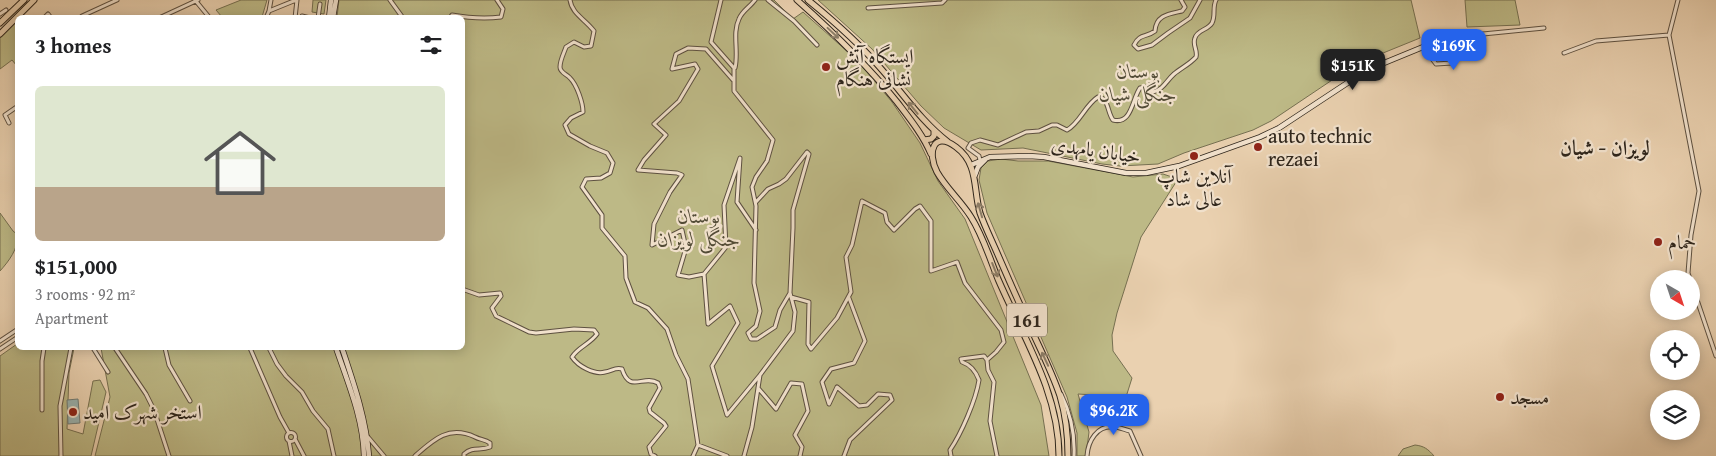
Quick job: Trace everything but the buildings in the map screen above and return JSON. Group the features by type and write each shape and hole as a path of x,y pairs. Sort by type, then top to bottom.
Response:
{"main road":[{"path":"0,23 24,0"},
{"path":"19,15 34,0"},
{"path":"328,15 331,0"},
{"path":"334,15 336,0"},
{"path":"797,0 877,77 911,120 933,157"},
{"path":"808,0 871,57 934,131 961,152 975,175"},
{"path":"0,34 15,19"},
{"name":"خیابان یامهدی","path":"970,165 990,157 1029,156 1044,157 1106,170 1146,173 1179,166 1260,137 1279,128 1367,70 1423,47"},
{"path":"924,140 931,140 934,136 934,131"},
{"path":"933,157 932,150 934,145 938,142 948,142"},
{"name":"161","path":"933,157 935,168 941,178 972,218 1045,382 1057,422 1059,456"},
{"path":"975,175 978,166 990,157"},
{"name":"161","path":"975,175 978,202 986,227 1053,376 1064,410 1068,456"},
{"path":"337,350 357,408 362,429 364,456"},
{"path":"343,350 362,406 368,437 369,456"}],"street":[{"path":"84,15 117,0"},
{"path":"165,15 196,0 207,15"},
{"path":"268,15 270,0"},
{"path":"269,12 297,0 295,15"},
{"path":"390,0 401,15"},
{"path":"465,18 490,19 501,17 503,9 497,0"},
{"path":"570,0 573,11 594,30 591,46 584,48 574,42 566,47 562,58 560,68 562,72 571,78 583,103 583,112 571,118 566,125 569,134 607,153 613,163 610,173 601,178 586,179 582,187 602,215 602,228 625,256 626,278 635,302 648,308 667,329 676,355 688,379 698,445 693,456"},
{"path":"721,0 711,42 734,68"},
{"path":"755,0 739,18 737,27 737,59 734,68 734,91 772,140 767,161 756,176 752,187 756,203 754,282 760,311 756,326 748,333 751,339 757,339 775,327 780,310 790,295"},
{"path":"768,0 794,21 817,46"},
{"path":"868,8 942,3 945,0"},
{"path":"1181,0 1184,7 1182,11 1165,14 1156,25 1155,31 1150,35 1141,36 1137,40 1134,45 1138,49 1152,45 1190,18 1200,0"},
{"path":"980,160 979,156 968,148 971,143 980,140 998,145 1026,132 1038,131 1052,125 1057,125 1067,130 1073,126 1091,102 1098,97 1105,100 1109,115 1113,120 1121,121 1125,119 1140,88 1146,87 1153,92 1158,90 1196,57 1195,37 1210,26 1216,0"},
{"path":"1678,0 1669,35 1699,191 1691,235 1688,270"},
{"path":"318,15 320,4"},
{"path":"0,14 6,10"},
{"path":"1462,47 1466,39 1483,34 1544,28"},
{"path":"1423,47 1436,64 1452,63 1463,52 1458,35"},
{"path":"1564,53 1596,41 1669,35"},
{"path":"734,81 706,49 688,48 676,54 672,69 695,64 698,69 679,101 654,124 666,135 644,160 638,170 682,175 670,192 654,224 652,245 682,230 686,248 678,276 689,277 704,274 726,247 724,206 740,158 737,202 756,230"},
{"path":"9,123 5,115 15,108"},
{"path":"704,274 708,324 730,306 738,323 712,366 728,415 793,331 795,312 790,295 794,228 793,210 809,154 807,152 786,179 768,189 756,203"},
{"path":"790,295 809,302 808,344 811,349 837,318 851,292 846,257 852,245 862,201 885,213 887,222 894,230 920,206 931,221 931,271 957,262 965,283 1001,330 1004,342 986,360"},
{"path":"465,290 479,295 500,293 502,296 492,308 493,312 496,316 529,332 574,329 594,330 597,334 594,339 576,351 572,358 576,364 604,373 617,368 622,369 626,380 632,382 653,380 658,383 660,388 649,408 650,412 666,426 649,447 651,454 655,456"},
{"path":"844,456 850,440 892,400 890,395 878,394 866,405 859,406 837,388 829,404 822,382 831,368 854,363 864,341 860,325 848,297"},
{"path":"1700,307 1716,356"},
{"path":"0,341 15,331"},
{"path":"0,349 15,339"},
{"path":"42,410 44,350"},
{"path":"61,456 60,406 70,350"},
{"path":"94,350 108,372"},
{"path":"116,350 146,394 154,410 169,456"},
{"path":"165,350 169,365 190,401"},
{"path":"251,350 280,417 289,433 294,434 294,439 304,456"},
{"path":"270,350 278,364 302,392 313,411 328,429 334,456"},
{"path":"951,456 950,450 959,437 979,380 975,371 968,364 962,362 961,359 984,356 994,382 990,422 997,456"},
{"path":"744,456 752,427 760,375"},
{"path":"1053,376 1069,414 1074,439 1074,456"},
{"path":"758,387 776,409 790,383 802,384 808,410 795,435 802,447 800,456"},
{"path":"1087,456 1090,439 1101,430 1113,426 1130,431 1141,456"},
{"path":"415,456 431,442 451,432 468,433 490,443 490,447 487,449 469,449 464,456"},
{"path":"289,433 286,438 289,441 292,456"},
{"path":"368,437 384,456"},
{"path":"289,441 294,439"},
{"path":"698,445 727,456"},
{"path":"715,452 719,456"}],"green space":[{"path":"241,0 267,0 263,15 220,15 216,10"},
{"path":"313,0 326,0 324,14 312,12"},
{"name":"بوستان جنگلی لویزان","path":"339,0 774,0 793,19 803,12 858,61 892,102 920,143 938,181 965,219 1041,405 1049,456 95,456 110,397 101,350 465,350 465,15 337,15"},
{"name":"بوستان جنگلی شیان","path":"818,0 1411,0 1420,38 1356,64 1271,121 1253,130 1184,153 1158,164 1120,166 1023,148 981,150 944,128 921,106 872,49"},
{"path":"1465,0 1515,0 1520,25 1467,27"},
{"path":"15,22 15,64 12,60 0,69 0,38"},
{"path":"1001,159 1048,161 1133,177 1163,174 1178,179 1141,237 1117,313 1112,335 1113,351 1132,378 1126,397 1078,394 1089,432 1086,456 1077,456 1077,433 1067,397 987,213 979,180 981,168 988,161"},
{"path":"0,213 15,233 15,250 0,271"},
{"path":"15,345 15,350 74,350 69,373 67,429 83,434 93,381 100,380 106,392 91,456 0,456 0,356"},
{"path":"1415,445 1426,448 1434,456 1398,456 1403,449"}],"water":[{"name":"استخر شهرک امید","path":"78,399 80,423 68,424 67,400"}],"place":[{"name":"ایستگاه آتش نشانی هنگام","path":"826,67"},
{"name":"auto technic rezaei","path":"1258,147"},
{"name":"آنلاین شاپ عالی شاد","path":"1194,156"},
{"name":"حمام","path":"1658,242"},
{"name":"مسجد","path":"1500,397"},
{"name":"استخر شهرک امید","path":"73,412"}],"district":[{"name":"لویزان - شیان","path":"1605,148"}]}
